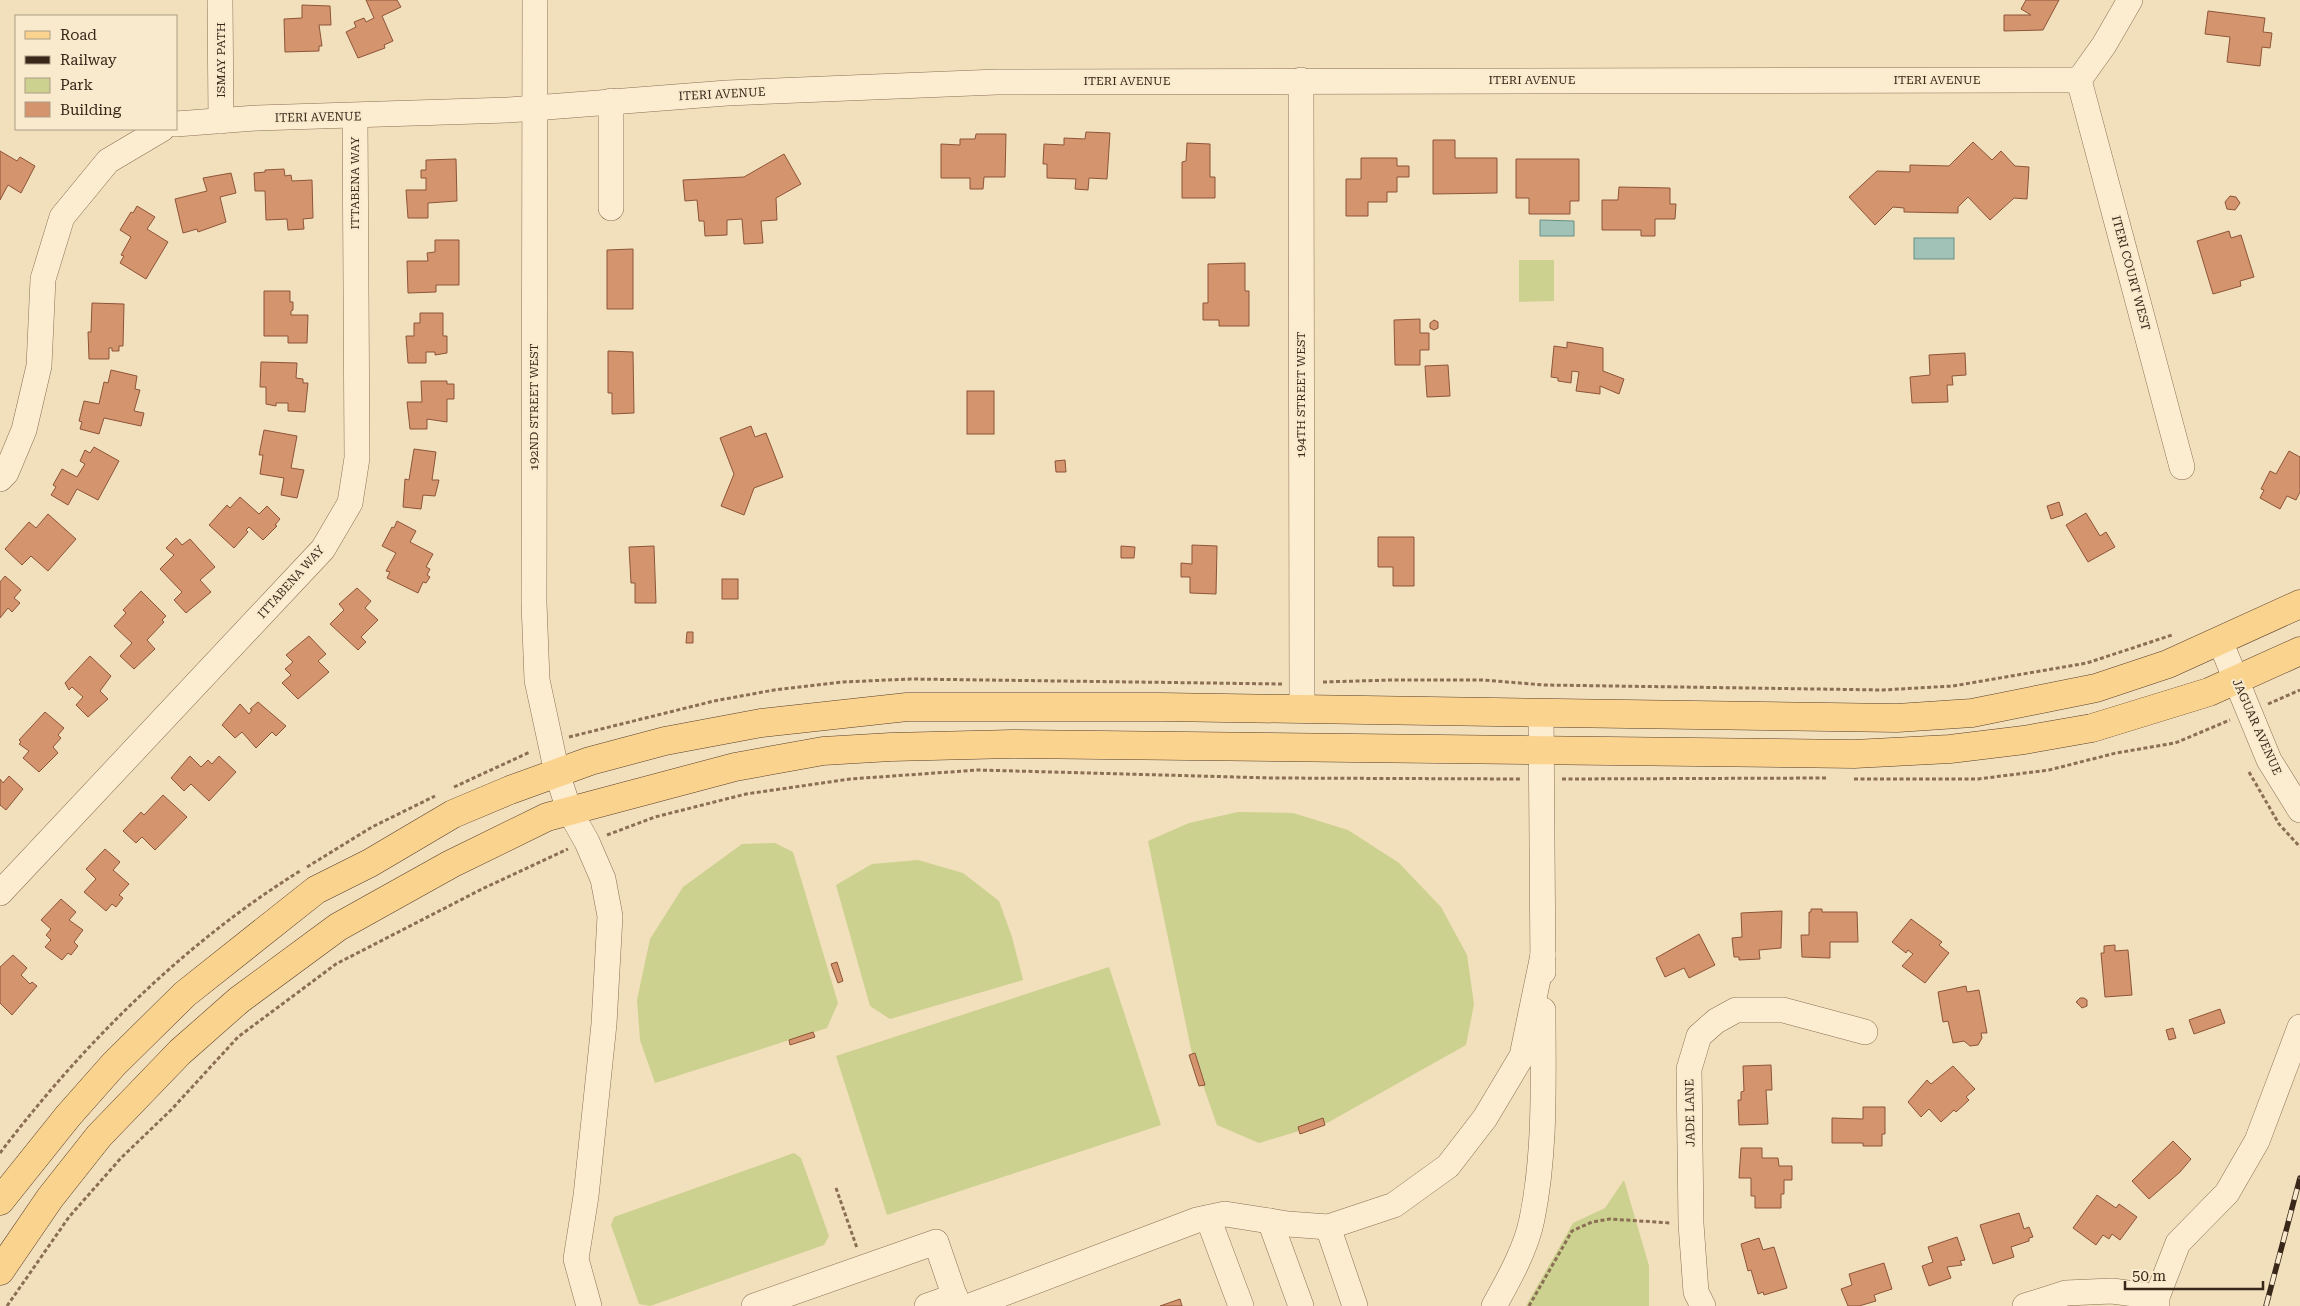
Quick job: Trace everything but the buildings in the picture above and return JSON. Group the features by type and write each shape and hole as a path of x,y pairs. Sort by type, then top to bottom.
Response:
{"main road":[{"path":"0,1201 68,1116 114,1064 186,994 316,890 370,863 452,814 590,761 665,741 761,723 906,707 1897,718 1972,713 2096,688 2168,664 2300,604"},
{"path":"0,1271 50,1198 99,1136 180,1052 239,1000 338,927 451,864 547,817 569,810 735,767 823,751 891,747 1012,744 1854,754 1950,750 2092,728 2209,692 2300,651"}],"street":[{"name":"ISMAY PATH","path":"220,0 221,121"},
{"name":"192ND STREET WEST","path":"535,0 535,638 540,695 557,773 569,810 587,842 603,879 610,916 604,1024 586,1196 576,1259 589,1306"},
{"path":"2079,80 2104,45 2130,0"},
{"name":"194TH STREET WEST","path":"1300,80 1302,710"},
{"name":"ITERI AVENUE","path":"178,124 997,82 2079,80"},
{"name":"ITERI COURT WEST","path":"2079,80 2182,467"},
{"path":"611,208 612,101"},
{"name":"ITTABENA WAY","path":"0,893 323,549 350,503 357,458 355,116"},
{"path":"0,479 6,473 21,438 29,412 39,366 43,279 62,217 108,161 160,130"},
{"name":"JAGUAR AVENUE","path":"2220,641 2269,760 2300,810"},
{"path":"1494,1306 1513,1270 1532,1220 1543,1123 1541,713"},
{"path":"927,1306 961,1303 1197,1220 1225,1214 1328,1227 1394,1205 1448,1166 1485,1118 1522,1056 1543,955"},
{"name":"JADE LANE","path":"1703,1306 1696,1292 1691,1224 1689,1069 1699,1036 1716,1021 1736,1010 1783,1010 1865,1032"},
{"path":"2025,1306 2066,1293 2112,1291 2157,1301 2178,1243 2227,1193 2257,1141 2300,1028"},
{"path":"1208,1218 1241,1306"},
{"path":"1270,1221 1301,1306"},
{"path":"1328,1227 1355,1306"},
{"path":"754,1306 936,1242 961,1303"}],"path":[{"path":"1851,778 1978,779 2049,770 2116,753 2175,742 2300,690"},
{"path":"7,1306 69,1217 121,1158 171,1110 238,1037 336,964 484,888 562,851 655,817 746,794 850,779 978,770 1272,778 1832,778"},
{"path":"836,1188 864,1267"},
{"path":"1529,1306 1572,1231 1592,1222 1610,1219 1691,1224"}],"green space":[{"path":"1519,260 1554,260 1554,301 1519,302"},
{"path":"1238,812 1293,813 1348,830 1399,863 1441,907 1467,955 1474,1004 1466,1045 1329,1122 1259,1143 1217,1125 1192,1054 1148,841 1189,823"},
{"path":"775,843 793,852 838,1003 827,1028 655,1083 640,1040 637,1000 650,939 683,887 742,844"},
{"path":"918,860 963,873 999,901 1012,937 1023,980 890,1019 870,1006 836,885 872,864"},
{"path":"1109,967 1161,1125 887,1215 836,1056"},
{"path":"794,1153 801,1158 829,1236 824,1245 650,1306 639,1304 611,1225 614,1217"},
{"path":"1624,1180 1649,1266 1649,1306 1526,1306 1573,1223 1605,1208"}],"water":[{"path":"1540,220 1574,221 1574,236 1540,236"},
{"path":"1914,238 1954,238 1954,259 1914,259"}],"railway":[{"path":"2266,1306 2300,1178"}]}
